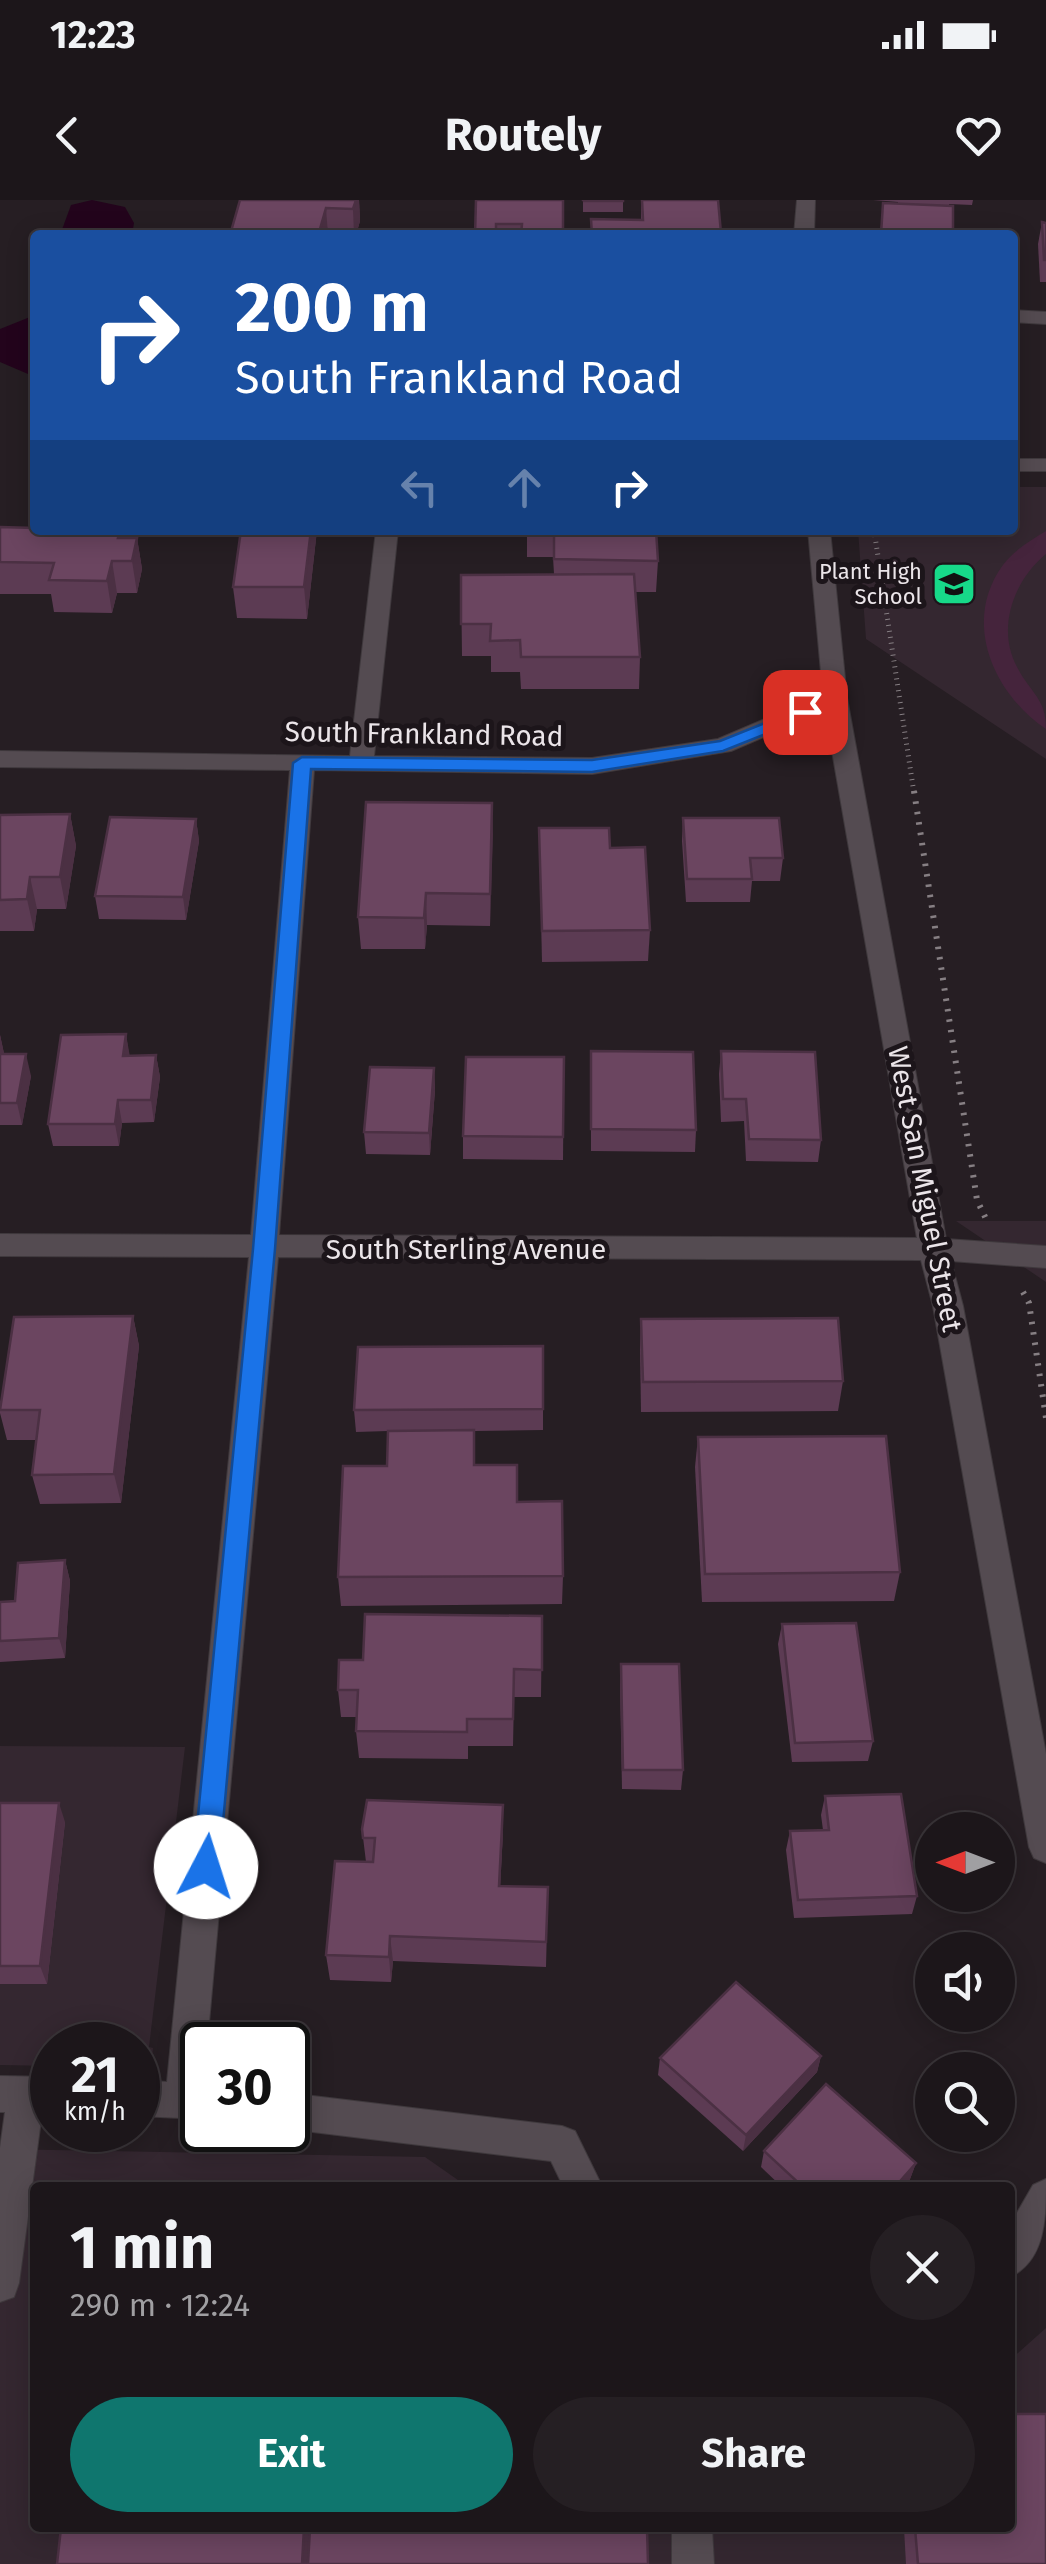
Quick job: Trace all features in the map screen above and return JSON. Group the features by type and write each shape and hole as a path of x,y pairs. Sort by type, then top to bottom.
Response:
{"street":[{"path":"804,230 806,200"},
{"path":"1018,316 1046,318"},
{"path":"1018,465 1046,466"},
{"path":"361,764 386,535"},
{"name":"West San Miguel Street","path":"819,535 835,698 933,1249 948,1306 1046,1846"},
{"name":"South Frankland Road","path":"0,759 592,766 723,746 835,698"},
{"path":"200,2022 302,763"},
{"name":"South Sterling Avenue","path":"0,1245 933,1249 1046,1257"},
{"path":"0,2283 26,2095"},
{"path":"310,2114 562,2144 581,2182"},
{"path":"1015,2251 1044,2210 1046,2198"},
{"path":"692,2532 694,2564"}],"path":[{"path":"875,535 976,1200 1029,1303 1046,1418"}],"shaded area":[{"path":"92,200 125,207 134,223 133,230 62,230 71,205"},
{"path":"30,317 30,375 0,362 0,329"},
{"name":"Plant High School","path":"1018,487 1046,487 1046,759 866,639 858,535 1018,535"},
{"path":"1046,531 1046,554 1017,591 1008,637 1017,667 1041,703 1046,729 1011,697 998,677 984,633 991,587 1003,565 1017,550"},
{"path":"956,1221 1046,1221 1046,1282"},
{"path":"0,1746 185,1747 152,2022 30,2022 30,2066 0,2065"},
{"path":"0,2149 425,2157 461,2182 30,2182 30,2532 1015,2532 1015,2356 1046,2328 1046,2564 0,2564"}],"building":[{"path":"240,200 356,200 353,209 326,208 320,229 326,230 231,230"},
{"path":"476,200 563,200 563,230 521,230 522,224 496,224 496,230 475,230"},
{"path":"642,200 718,200 721,230 592,230 591,219 643,220"},
{"path":"883,203 953,206 953,230 881,230"},
{"path":"1042,222 1046,223 1046,260 1044,260"},
{"path":"0,527 30,528 30,535 137,538 132,561 112,561 107,581 49,580 54,563 0,562"},
{"path":"240,535 310,535 304,587 233,587"},
{"path":"554,535 656,535 658,561 554,559"},
{"path":"634,574 640,657 521,657 520,640 490,641 491,624 461,624 461,575"},
{"path":"366,802 492,803 490,894 426,893 424,918 358,917"},
{"path":"70,814 60,877 30,877 27,899 0,900 0,815"},
{"path":"110,817 196,819 183,897 95,896"},
{"path":"683,818 779,818 783,858 750,858 752,879 687,879"},
{"path":"539,828 609,828 610,848 645,847 650,930 542,931"},
{"path":"126,1034 123,1056 156,1055 151,1100 118,1100 115,1124 48,1124 61,1035"},
{"path":"591,1051 693,1052 696,1130 591,1129"},
{"path":"721,1051 815,1052 821,1140 749,1139 746,1099 723,1099"},
{"path":"0,1054 26,1054 17,1103 0,1103"},
{"path":"466,1057 564,1057 563,1137 463,1136"},
{"path":"370,1067 434,1068 429,1133 364,1132"},
{"path":"133,1316 114,1474 32,1475 40,1410 0,1410 14,1317"},
{"path":"838,1318 843,1381 643,1382 641,1319"},
{"path":"543,1346 543,1409 354,1410 358,1347"},
{"path":"474,1430 474,1465 517,1465 517,1502 562,1501 563,1576 338,1577 343,1466 387,1466 388,1431"},
{"path":"886,1436 900,1572 705,1574 698,1437"},
{"path":"65,1560 59,1638 0,1641 0,1602 15,1601 18,1563"},
{"path":"365,1614 542,1616 542,1670 514,1669 513,1719 467,1719 467,1732 356,1731 358,1690 338,1690 339,1660 363,1660"},
{"path":"856,1623 873,1741 795,1743 782,1624"},
{"path":"621,1664 679,1664 683,1770 623,1770"},
{"path":"901,1794 915,1896 798,1900 790,1831 829,1830 825,1796"},
{"path":"367,1800 503,1805 499,1886 548,1887 546,1942 390,1936 389,1957 326,1955 335,1861 373,1862 375,1838 363,1838 362,1829"},
{"path":"0,1803 59,1803 40,1966 0,1966"},
{"path":"736,1982 821,2056 746,2135 660,2058"},
{"path":"826,2084 916,2163 899,2182 798,2182 764,2151"},
{"path":"1015,2414 1046,2414 1046,2564 918,2564 915,2532 1015,2532"},
{"path":"61,2532 304,2532 302,2564 57,2564"},
{"path":"310,2532 647,2532 648,2564 308,2564"}],"place":[{"name":"Plant High School","path":"954,584"}],"route":[{"path":"206,1867 264,1249 302,763 592,766 723,746 805,712"}]}
